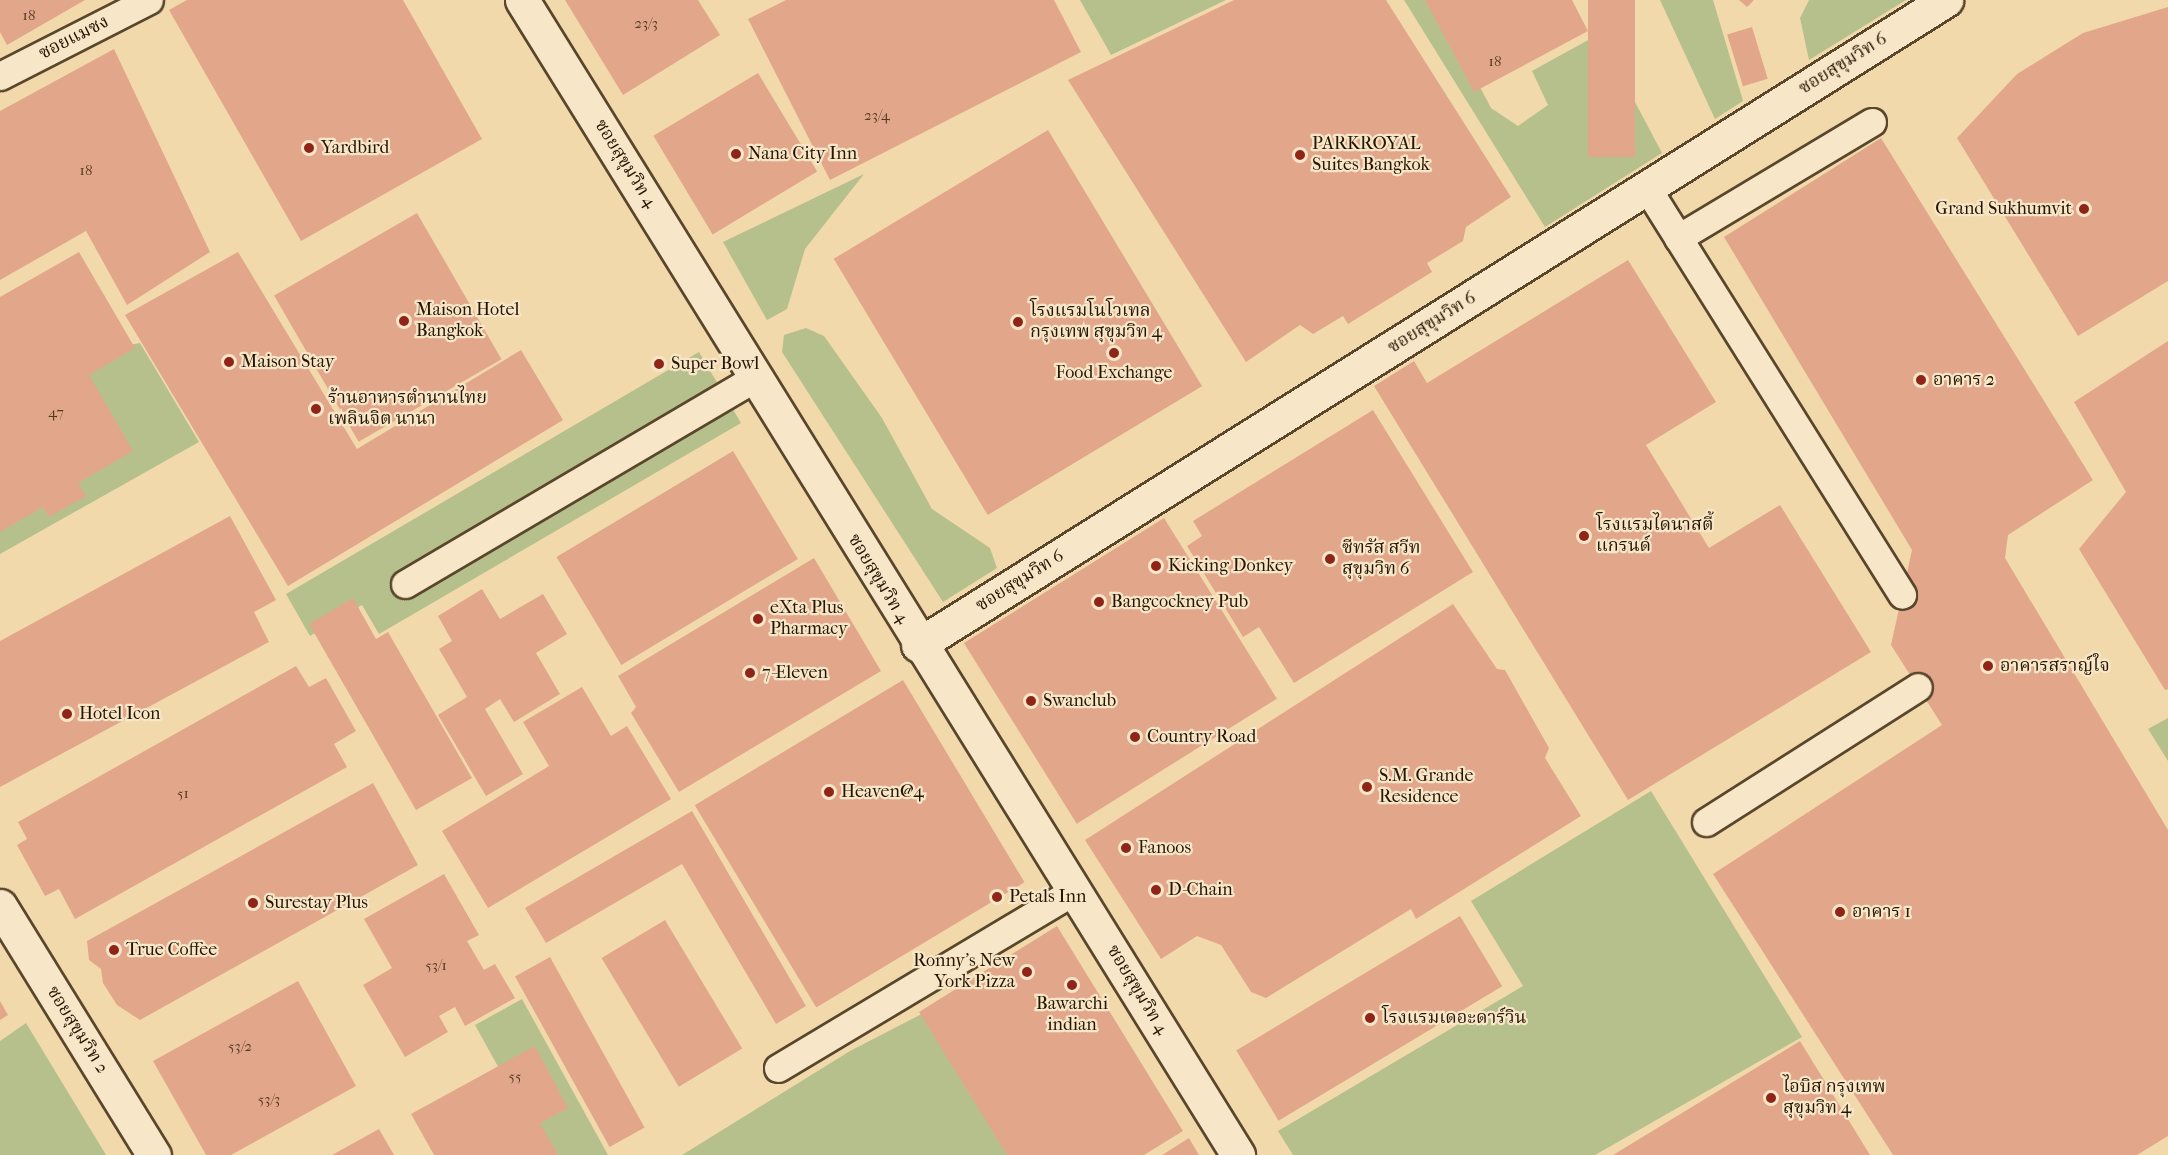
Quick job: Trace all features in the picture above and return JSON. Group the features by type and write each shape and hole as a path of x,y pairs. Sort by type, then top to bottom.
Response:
{"street":[{"name":"ซอยสุขุมวิท 4","path":"522,0 756,377 918,645 1076,890 1238,1155"},
{"name":"ซอยสุขุมวิท 6","path":"918,645 1946,0"},
{"name":"ซอยสุขุมวิท 2","path":"0,906 154,1155"}],"lane":[{"name":"ซอยแมซง","path":"0,76 149,0"},
{"path":"1678,238 1872,122"},
{"path":"1647,188 1902,595"},
{"path":"405,584 756,377"},
{"path":"1706,822 1918,687"},
{"path":"778,1068 1076,890"}],"green space":[{"path":"1080,0 1226,0 1111,55"},
{"path":"1404,0 1434,0 1491,108 1518,126 1548,105 1532,71 1599,34 1662,153 1545,227"},
{"path":"1660,0 1713,0 1743,101 1715,119"},
{"path":"1809,0 1906,0 1809,60 1800,18"},
{"path":"864,174 805,249 787,309 767,320 723,242"},
{"path":"806,328 824,336 882,418 932,509 990,548 997,568 943,602 782,352 784,335"},
{"path":"140,343 199,442 0,554 0,369"},
{"path":"699,352 741,423 379,634 362,605 310,636 286,594"},
{"path":"2168,718 2168,761 2148,729"},
{"path":"1651,791 1802,1037 1595,1155 1293,1155 1278,1131 1523,986 1471,901"},
{"path":"522,999 608,1155 547,1155 475,1025"},
{"path":"943,1003 1038,1155 682,1155 850,1051"},
{"path":"26,1023 106,1155 0,1155 0,1041"}],"building":[{"path":"0,0 85,0 7,45 0,32"},
{"path":"187,0 403,0 482,139 301,241 169,10"},
{"path":"565,0 698,0 720,35 623,95"},
{"path":"786,0 1054,0 1081,52 830,180 748,19"},
{"name":"PARKROYAL Suites Bangkok","path":"1234,0 1386,0 1511,197 1466,227 1463,241 1427,263 1432,272 1348,324 1343,316 1313,334 1300,325 1246,362 1068,80"},
{"path":"1425,0 1572,0 1588,31 1474,92"},
{"path":"1588,0 1635,0 1635,157 1588,157"},
{"path":"1739,0 1754,0 1747,7"},
{"name":"Grand Sukhumvit","path":"2168,7 2168,281 2078,336 1957,138 2017,74 2083,33"},
{"path":"1752,27 1768,79 1743,86 1727,35"},
{"path":"114,49 210,252 127,305 86,231 0,280 0,111"},
{"name":"Nana City Inn","path":"758,73 817,172 713,234 653,136"},
{"name":"โรงแรมโนโวเทล กรุงเทพ สุขุมวิท 4","path":"1048,130 1202,386 988,515 834,259"},
{"name":"อาคารสราญ์ใจ","path":"1881,138 2093,480 2008,535 2005,558 2168,830 2168,1136 2137,1155 1893,1155 1713,874 1942,725 1891,645 1912,550 1724,237"},
{"path":"417,213 502,359 359,442 274,296"},
{"path":"79,252 135,348 89,375 133,451 78,483 86,496 49,517 43,507 0,532 0,297"},
{"path":"238,252 357,449 521,350 563,420 288,586 125,315"},
{"name":"โรงแรมไดนาสตี้ แกรนด์","path":"1628,260 1716,402 1646,445 1709,548 1780,505 1871,652 1628,800 1374,386 1414,361 1427,383"},
{"path":"2168,341 2168,689 2165,690 2079,549 2126,492 2074,402"},
{"name":"ซีทรัส สวีท สุขุมวิท 6","path":"1373,410 1473,572 1294,683 1259,627 1243,637 1187,546 1202,536 1193,521"},
{"path":"733,451 798,559 621,665 556,557"},
{"name":"Hotel Icon","path":"230,516 276,600 254,612 269,642 0,787 0,641"},
{"path":"1164,518 1277,699 1077,824 964,643"},
{"name":"7-Eleven","path":"814,558 881,671 679,792 631,713 636,707 618,676"},
{"path":"482,589 500,619 543,594 567,634 536,653 560,694 514,722 500,699 485,709 523,774 486,796 438,715 467,697 439,649 452,641 438,616"},
{"path":"353,598 376,639 388,632 472,778 416,810 309,624"},
{"name":"S.M. Grande Residence","path":"1453,604 1497,669 1505,670 1549,748 1545,758 1581,816 1416,919 1411,909 1266,998 1251,992 1221,945 1197,936 1161,959 1085,840"},
{"path":"296,666 309,687 326,678 356,731 334,744 347,767 75,919 59,889 45,896 17,845 27,839 18,822"},
{"path":"903,680 1025,882 816,1007 695,805"},
{"path":"582,687 611,736 627,726 671,799 488,908 442,831 549,766 523,722"},
{"name":"Surestay Plus","path":"373,783 418,865 140,1020 117,1005 103,983 101,969 89,960 87,941"},
{"path":"692,811 806,1006 776,1024 682,864 546,943 525,908"},
{"path":"444,874 479,935 467,941 484,970 495,964 515,998 465,1026 455,1007 439,1016 448,1032 405,1057 363,985 392,968 364,919"},
{"name":"โรงแรมเดอะดาร์วิน","path":"1460,916 1502,986 1279,1121 1236,1050"},
{"path":"665,920 742,1049 679,1087 602,958"},
{"path":"1057,926 1183,1131 1144,1155 1007,1155 919,1012"},
{"path":"550,957 645,1128 610,1147 515,976"},
{"path":"298,981 356,1086 231,1155 206,1155 153,1061"},
{"path":"0,1001 8,1015 0,1020"},
{"name":"ไอบิส กรุงเทพ สุขุมวิท 4","path":"1800,1041 1870,1155 1613,1155"},
{"path":"535,1046 568,1108 540,1123 558,1155 434,1155 411,1114"},
{"path":"379,1129 394,1155 332,1155"},
{"path":"1189,1138 1199,1155 1162,1155"}],"place":[{"name":"Yardbird","path":"309,148"},
{"name":"Nana City Inn","path":"736,154"},
{"name":"PARKROYAL Suites Bangkok","path":"1300,155"},
{"name":"Grand Sukhumvit","path":"2084,209"},
{"name":"Maison Hotel Bangkok","path":"404,321"},
{"name":"โรงแรมโนโวเทล กรุงเทพ สุขุมวิท 4","path":"1018,322"},
{"name":"Food Exchange","path":"1114,353"},
{"name":"Maison Stay","path":"229,362"},
{"name":"Super Bowl","path":"659,364"},
{"name":"อาคาร 2","path":"1921,380"},
{"name":"ร้านอาหารตำนานไทย เพลินจิต นานา","path":"316,409"},
{"name":"โรงแรมไดนาสตี้ แกรนด์","path":"1584,536"},
{"name":"ซีทรัส สวีท สุขุมวิท 6","path":"1330,559"},
{"name":"Kicking Donkey","path":"1156,566"},
{"name":"Bangcockney Pub","path":"1099,602"},
{"name":"eXta Plus Pharmacy","path":"758,619"},
{"name":"อาคารสราญ์ใจ","path":"1988,666"},
{"name":"7-Eleven","path":"750,673"},
{"name":"Swanclub","path":"1031,701"},
{"name":"Hotel Icon","path":"67,714"},
{"name":"Country Road","path":"1135,737"},
{"name":"S.M. Grande Residence","path":"1367,787"},
{"name":"Heaven@4","path":"829,792"},
{"name":"Fanoos","path":"1126,848"},
{"name":"D-Chain","path":"1156,890"},
{"name":"Petals Inn","path":"997,897"},
{"name":"Surestay Plus","path":"253,903"},
{"name":"อาคาร 1","path":"1840,912"},
{"name":"True Coffee","path":"114,950"},
{"name":"Ronny's New York Pizza","path":"1027,972"},
{"name":"Bawarchi indian","path":"1072,985"},
{"name":"โรงแรมเดอะดาร์วิน","path":"1370,1018"},
{"name":"ไอบิส กรุงเทพ สุขุมวิท 4","path":"1771,1098"}]}
